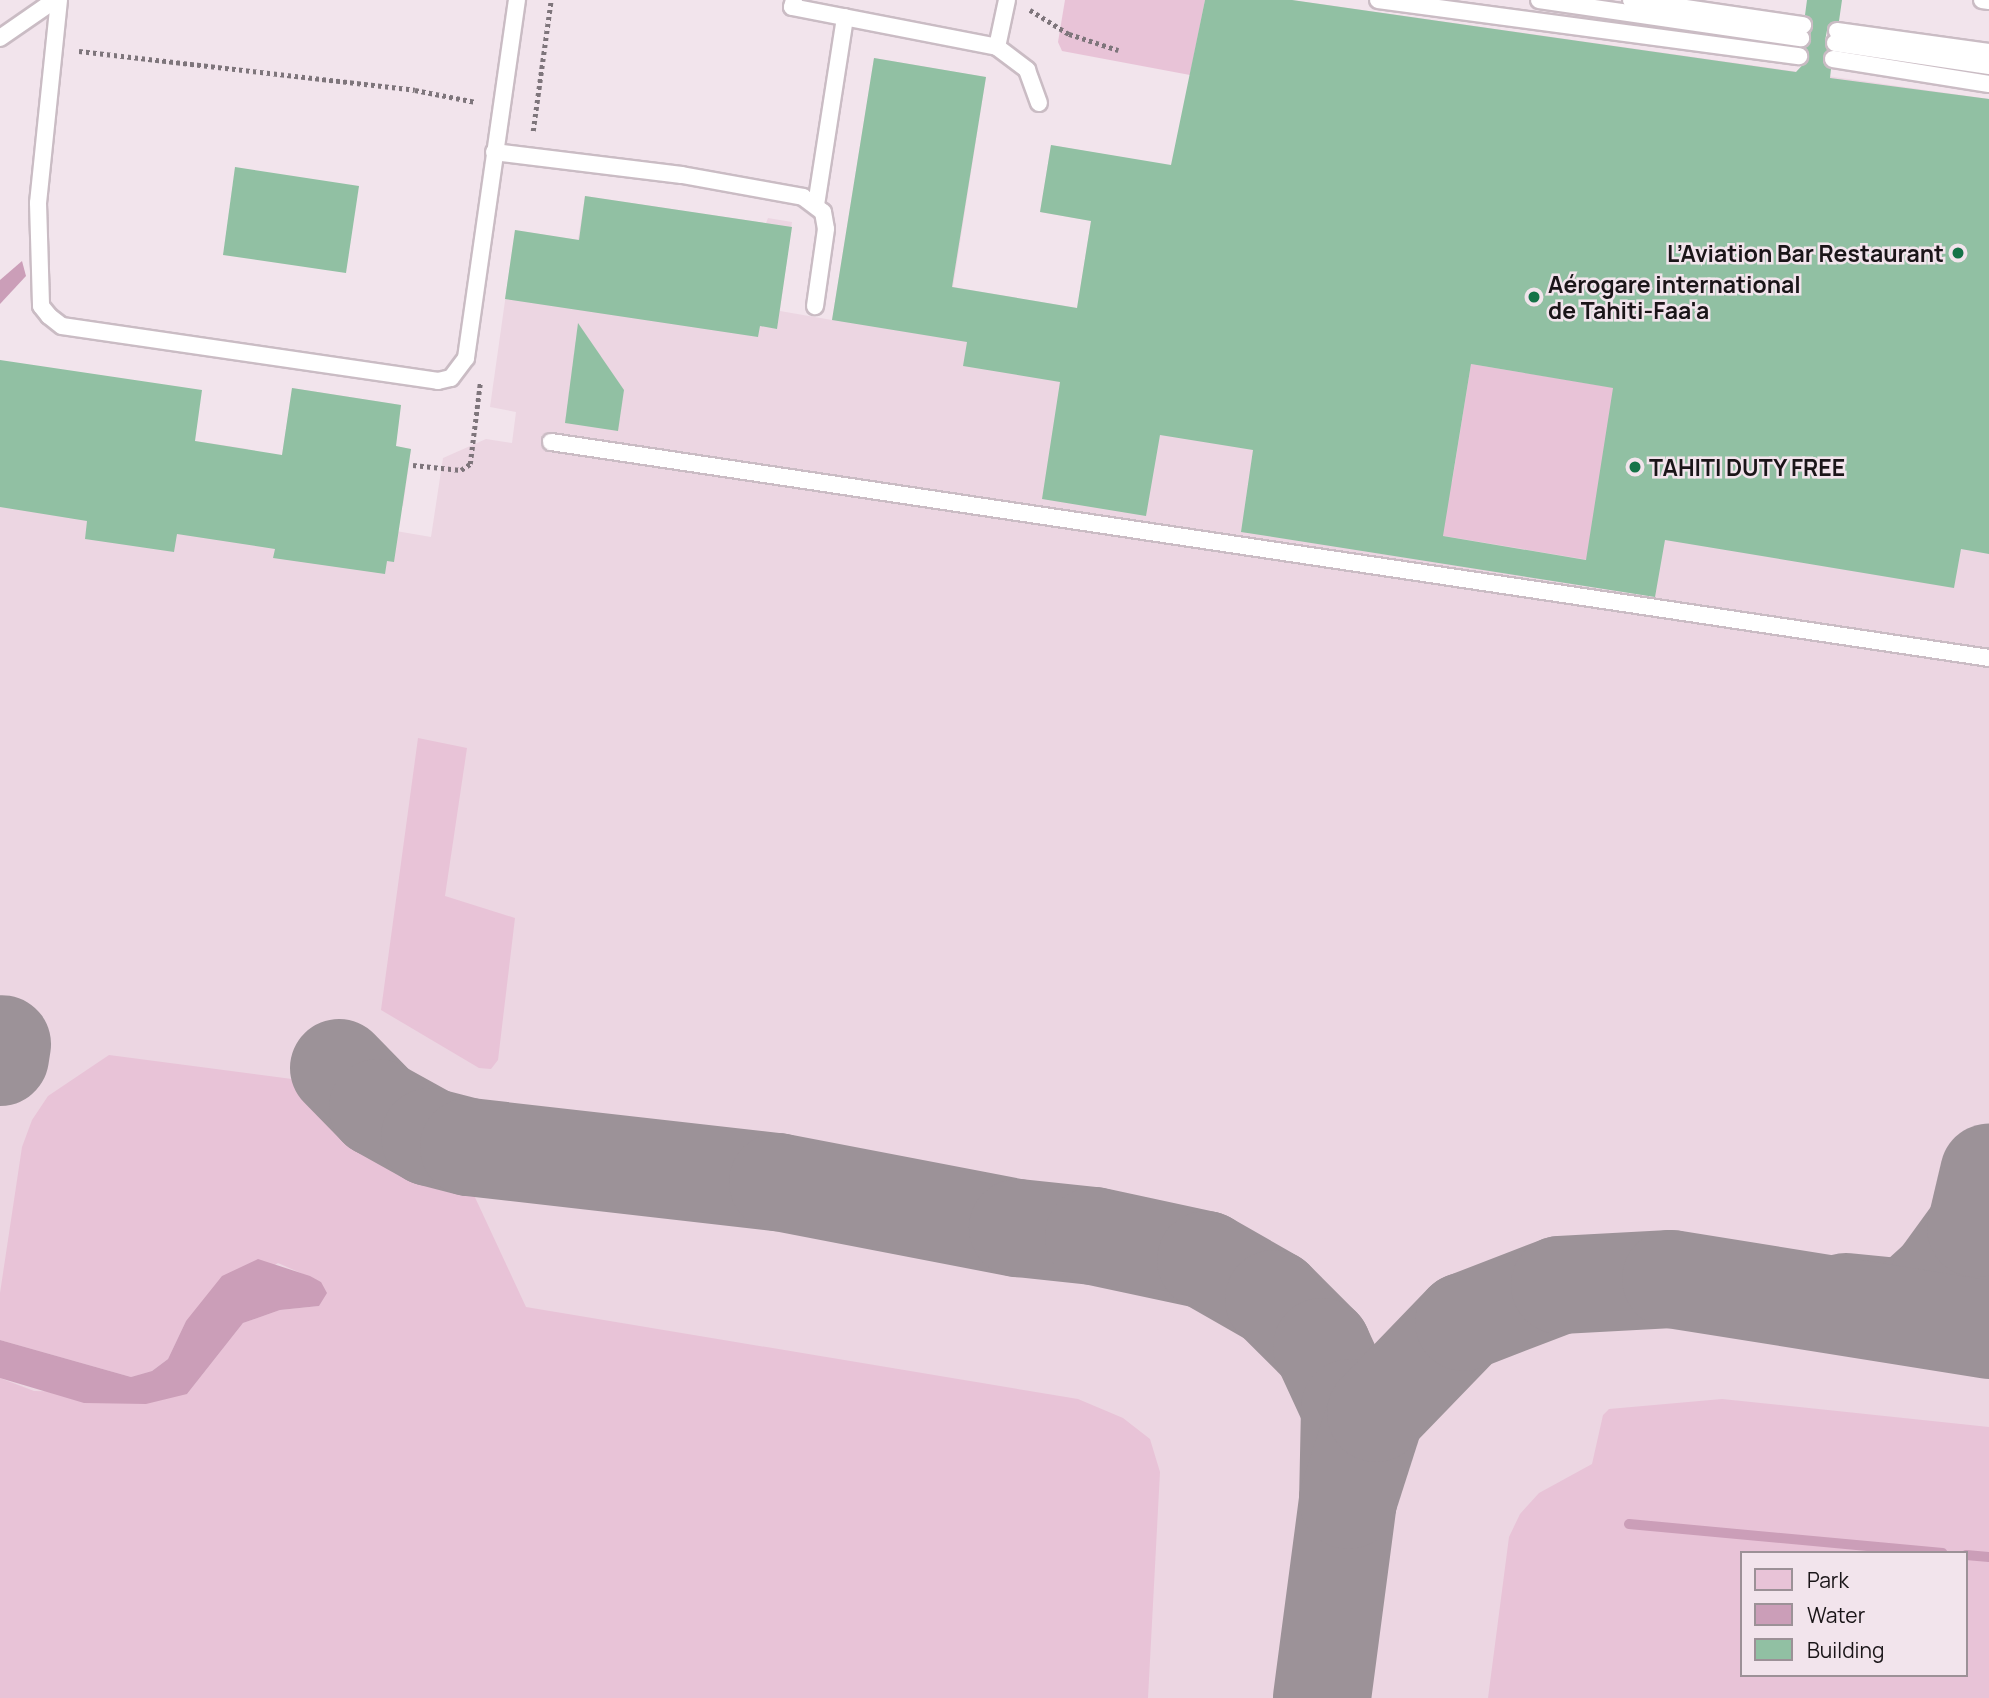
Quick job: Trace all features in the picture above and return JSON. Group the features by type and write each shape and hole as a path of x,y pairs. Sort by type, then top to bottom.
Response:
{"lane":[{"path":"0,38 57,0"},
{"path":"57,0 37,252 41,306 62,327 438,381 451,378 466,358 517,0"},
{"path":"1378,0 1799,56"},
{"path":"1539,0 1802,32 1631,0"},
{"path":"1982,0 1989,1"},
{"path":"997,47 1007,2"},
{"path":"793,4 997,47 1027,70 1039,103"},
{"path":"816,205 845,17"},
{"path":"1835,44 1989,52"},
{"path":"1835,44 1989,66"},
{"path":"1835,44 1989,84"},
{"path":"494,152 768,189 816,205 824,212 826,229 815,306"},
{"path":"551,442 1989,658"}],"path":[{"path":"1007,2 1035,12 1069,34 1118,50"},
{"path":"53,48 415,90 536,112"}],"shaded area":[{"path":"1205,0 1292,0 1989,99 1989,1698 0,1698 0,360 195,441 248,449 246,457 281,462 292,388 401,405 396,442 374,443 411,449 403,506 393,505 390,530 431,537 443,458 486,439 512,443 516,412 490,407 515,230 578,240 585,196 766,223 768,218 792,222 780,311 832,320 874,58 986,77 953,287 1077,308 1091,221 1040,212 1051,145 1154,163 1185,174 1190,75"}],"green space":[{"path":"1065,0 1205,0 1190,75 1062,51 1058,42"},
{"path":"1471,364 1621,389 1613,564 1420,532 1452,482"},
{"path":"418,738 467,748 445,896 515,918 498,1060 491,1069 479,1068 381,1010"},
{"path":"109,1055 307,1081 376,1139 473,1193 526,1307 1078,1399 1123,1418 1150,1439 1160,1472 1148,1698 0,1698 0,1378 34,1391 187,1394 243,1323 280,1310 319,1306 321,1282 278,1263 186,1321 168,1359 152,1371 131,1377 0,1340 0,1293 22,1147 32,1120 48,1096"},
{"path":"1722,1399 1989,1427 1989,1698 1488,1698 1509,1537 1520,1514 1539,1493 1592,1464 1603,1415 1609,1409"}],"water":[{"path":"22,261 26,276 0,304 0,280"},
{"path":"258,1259 310,1276 321,1282 327,1293 319,1306 280,1310 243,1323 187,1394 146,1404 84,1403 0,1378 0,1340 131,1377 152,1371 168,1359 186,1321 222,1276"}],"building":[{"name":"Aérogare international de Tahiti-Faa'a","path":"1205,0 1292,0 1796,72 1809,58 1805,48 1813,26 1805,15 1807,0 1842,0 1839,21 1828,25 1825,41 1828,50 1823,62 1831,69 1830,78 1989,99 1989,554 1961,549 1954,588 1665,540 1655,597 1241,532 1253,450 1160,435 1146,516 1042,499 1060,382 963,366 967,342 832,320 874,58 986,77 952,287 1077,308 1091,221 1040,212 1051,145 1171,165","holes":["1471,364 1613,388 1586,560 1443,536"]},
{"path":"235,167 359,186 346,273 223,255"},
{"path":"585,196 792,227 777,329 760,326 758,337 505,299 515,230 579,240"},
{"path":"578,323 624,390 618,431 565,423"},
{"path":"0,360 202,390 195,441 282,455 292,388 401,405 396,446 411,449 394,562 387,561 385,574 273,558 275,549 177,534 174,552 85,539 87,521 0,507"}],"waterway":[{"path":"1629,1524 1921,1551"},
{"path":"1968,1555 1989,1557"}],"taxiway":[{"path":"0,1057 2,1044"},
{"path":"339,1068 378,1108 430,1137 469,1147 778,1182 1018,1228 1094,1236 1206,1260 1274,1299 1322,1347 1350,1408 1348,1500"},
{"path":"1846,1302 1907,1308 1939,1279 1976,1228 1989,1173"},
{"path":"1322,1698 1348,1500 1376,1413 1464,1322 1560,1285 1671,1279 1989,1330"}],"place":[{"name":"L’Aviation Bar Restaurant","path":"1958,253"},
{"name":"Aérogare international de Tahiti-Faa'a","path":"1534,297"},
{"name":"TAHITI DUTY FREE","path":"1635,467"}]}
